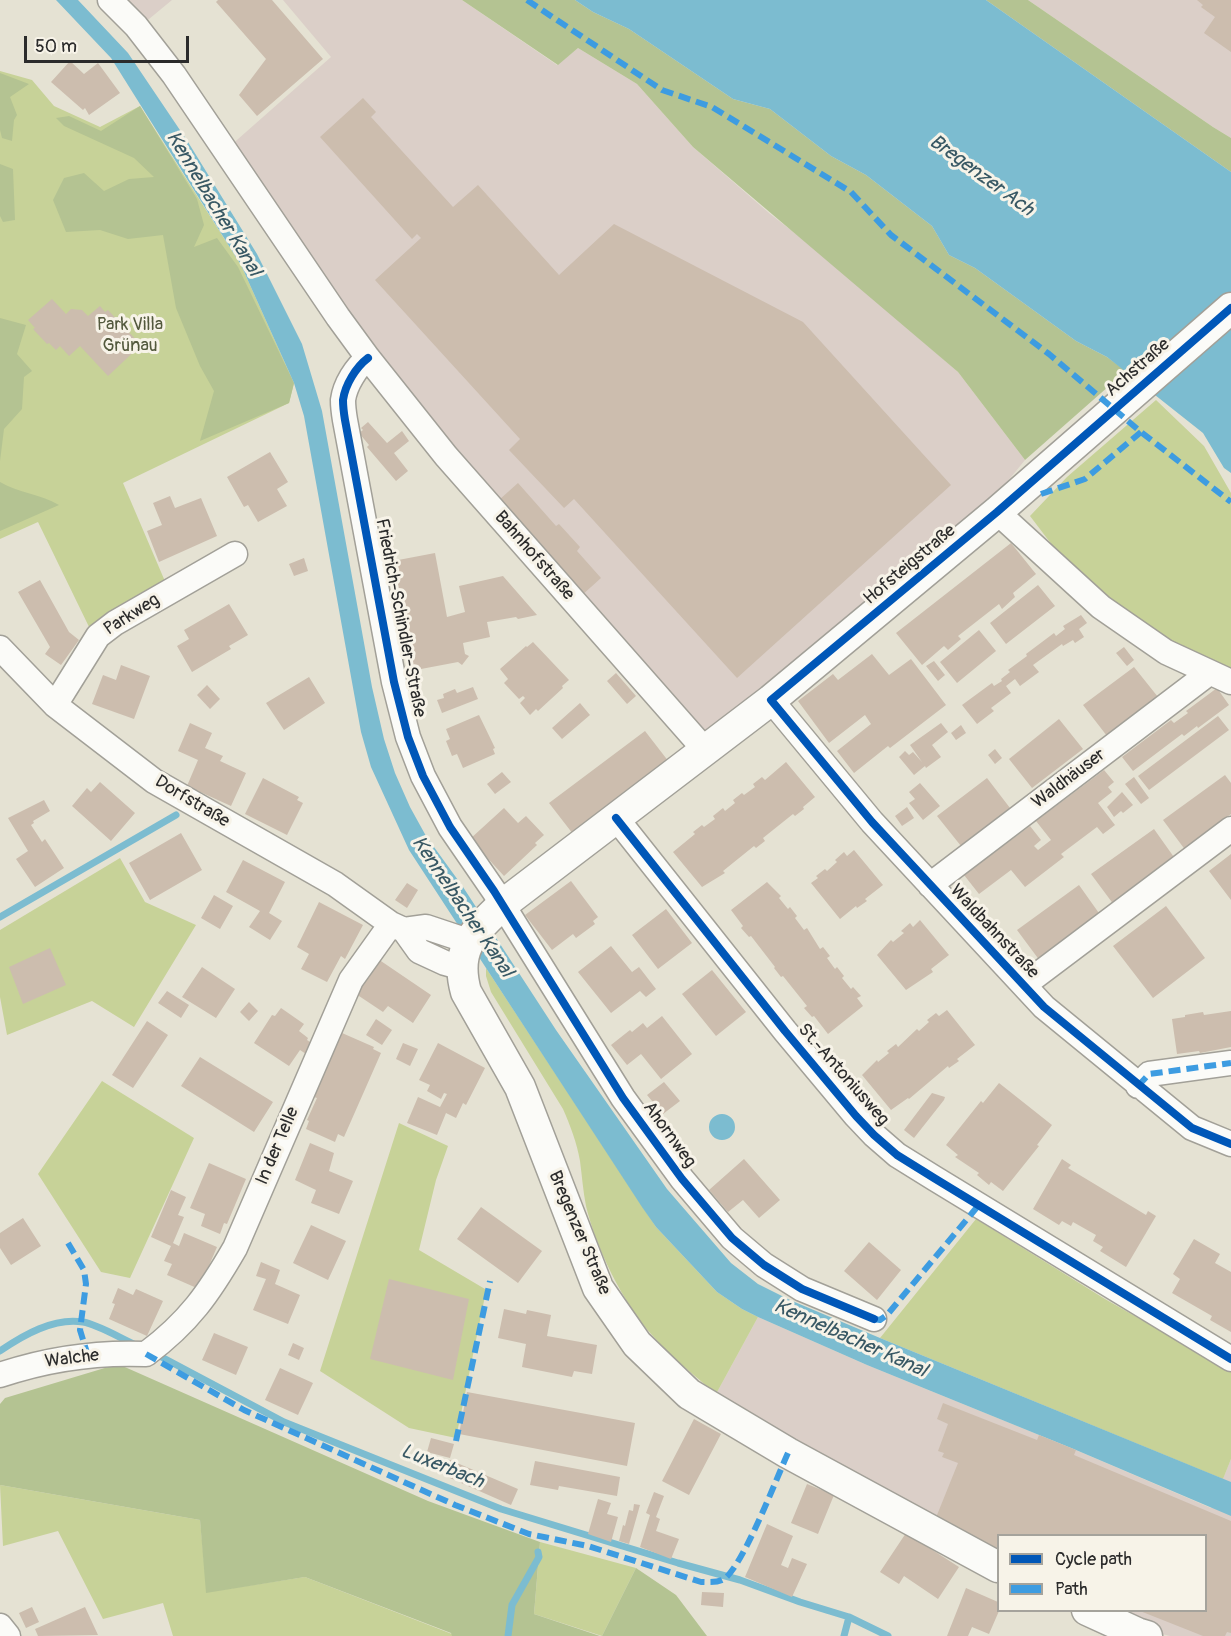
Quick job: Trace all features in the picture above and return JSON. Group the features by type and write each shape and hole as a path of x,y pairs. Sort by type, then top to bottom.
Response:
{"main road":[{"name":"Achstraße","path":"1066,452 1231,308"},
{"name":"Hofsteigstraße","path":"465,956 477,929 502,905 771,700 998,512 1066,452"},
{"name":"Bregenzer Straße","path":"465,956 462,979 466,992 520,1087 598,1288 636,1344 689,1394 788,1453 997,1566"},
{"path":"1089,1612 1137,1634 1148,1636"}],"street":[{"path":"110,0 136,26 174,75 368,358"},
{"name":"Bahnhofstraße","path":"368,358 446,456 705,750"},
{"name":"Friedrich-Schindler-Straße","path":"368,358 360,364 347,387 343,400 394,682 408,737 423,776 450,827 502,905"},
{"path":"998,512 1101,607 1166,652 1220,677"},
{"name":"Parkweg","path":"55,705 98,636 115,623 235,554"},
{"name":"Dorfstraße","path":"0,648 55,705 154,781 335,884 398,927"},
{"name":"Waldhäuser","path":"930,885 1220,677"},
{"name":"Waldbahnstraße","path":"771,700 872,822 1044,1007 1192,1128 1231,1144"},
{"name":"St.-Antoniusweg","path":"616,818 799,1048 874,1135 897,1155 1231,1359"},
{"path":"1024,985 1231,829"},
{"name":"Ahornweg","path":"502,905 624,1098 682,1179 732,1238 764,1265 802,1289 874,1319"},
{"path":"398,927 426,927 465,956"},
{"name":"In der Telle","path":"155,1348 188,1318 212,1288 235,1248 351,980 398,927"},
{"path":"1138,1086 1149,1074 1231,1063"},
{"name":"Walche","path":"0,1375 39,1362 155,1348"},
{"path":"0,1626 8,1636"}],"shaded area":[{"path":"119,0 172,0 143,24"},
{"path":"283,0 462,0 557,65 578,48 637,84 693,147 769,213 833,263 958,372 1025,460 998,493 705,741 404,395 229,147 331,57"},
{"path":"1028,0 1231,0 1231,138 1213,127"},
{"path":"758,1317 867,1365 1211,1508 1231,1459 1231,1636 1170,1636 1139,1628 1105,1612 1207,1612 1207,1534 997,1534 997,1559 716,1394"}],"green space":[{"path":"462,0 575,0 593,12 629,29 733,99 770,109 831,156 866,175 932,226 949,255 975,268 1076,341 1107,357 1126,371 1025,460 958,372 693,147 637,84 578,48 558,65"},
{"path":"986,0 1028,0 1231,138 1231,172"},
{"name":"Park Villa Grünau","path":"0,71 32,80 54,106 100,127 140,106 241,265 294,383 289,403 123,483 167,586 92,633 38,522 0,539"},
{"path":"0,73 29,84 10,97 17,115 14,120 12,141 2,138 0,130"},
{"path":"140,106 197,199 204,225 194,247 217,238 238,267 294,383 289,403 200,441 214,391 200,366 176,308 163,235 128,239 100,230 66,232 53,200 64,178 84,173 104,191 129,179 154,177 134,158 64,126 56,118 69,116 101,131"},
{"path":"0,164 13,169 15,220 3,222 0,216"},
{"path":"0,318 26,325 17,354 32,371 24,377 22,409 4,429 0,461"},
{"path":"1156,400 1204,446 1231,493 1231,672 1190,658 1112,602 1062,558 1030,516 1067,477"},
{"path":"0,482 44,498 59,505 0,531"},
{"path":"120,858 145,902 196,925 134,1027 92,1001 7,1035 0,997 0,930"},
{"path":"486,968 656,1227 717,1292 758,1317 716,1394 659,1343 641,1322 621,1291 596,1239 585,1200 579,1154 566,1115 491,992"},
{"path":"102,1081 194,1138 130,1278 101,1272 38,1174"},
{"path":"399,1123 448,1146 436,1180 419,1250 485,1289 456,1438 409,1428 320,1371"},
{"path":"976,1219 1105,1299 1231,1371 1231,1459 1223,1479 880,1338"},
{"path":"118,1364 428,1501 540,1542 534,1614 600,1636 452,1636 451,1633 305,1577 206,1593 200,1520 0,1485 0,1404 5,1398"},
{"path":"0,1485 200,1520 207,1592 305,1577 452,1634 452,1636 173,1636 163,1603 103,1619 58,1531 3,1546"},
{"path":"540,1542 636,1568 602,1636 534,1614"},
{"path":"636,1568 676,1595 707,1636 602,1636"}],"water":[{"name":"Kennelbacher Kanal","path":"56,0 78,0 128,53 188,142 257,254 302,344 322,411 372,687 384,739 395,773 426,836 463,887 556,1030 667,1189 731,1263 758,1284 880,1338 1231,1482 1231,1516 867,1365 742,1309 717,1292 656,1227 409,850 371,767 361,732 304,416 294,383 241,265 111,58"},
{"name":"Bregenzer Ach","path":"575,0 986,0 1231,172 1231,473 1224,468 1203,433 1107,357 1076,341 975,268 949,255 932,226 866,175 831,156 770,109 733,99 629,29 593,12"},
{"path":"722,1114 731,1118 735,1127 731,1136 722,1140 713,1136 709,1127 713,1118"}],"building":[{"path":"218,0 272,0 323,59 257,116 239,95 266,59 216,2"},
{"path":"1197,0 1231,0 1231,52 1204,33 1215,17 1201,7 1203,5"},
{"path":"70,61 84,74 98,63 120,93 89,115 85,108 83,110 51,82"},
{"path":"363,98 376,112 371,117 453,207 478,185 559,275 614,224 803,322 951,485 737,678 574,499 564,508 509,450 520,439 375,280 421,238 417,234 412,239 320,137"},
{"path":"52,299 66,314 71,309 82,310 88,316 100,306 105,312 108,310 141,345 108,376 80,346 69,356 60,346 56,350 33,329 35,328 28,320"},
{"path":"368,422 387,443 402,431 409,441 394,453 408,471 396,481 367,447 369,445 359,433"},
{"path":"270,452 288,482 277,489 287,506 258,522 248,505 244,507 227,477"},
{"path":"518,483 556,526 559,524 580,547 577,551 601,578 581,596 499,500"},
{"path":"170,496 175,508 201,498 217,536 159,562 147,531 162,525 153,503"},
{"path":"1011,543 1036,574 1013,593 1015,597 1002,609 999,604 958,636 961,639 948,650 944,646 922,665 896,633"},
{"path":"435,553 447,617 465,612 459,586 503,576 537,615 487,622 490,637 463,643 465,654 469,656 462,665 458,662 421,669 418,674 409,667 411,664 393,561"},
{"path":"304,558 308,571 294,576 289,564"},
{"path":"40,580 69,632 79,640 61,665 45,654 50,647 18,592"},
{"path":"1038,585 1055,606 1006,644 990,623"},
{"path":"229,604 248,635 229,646 231,649 192,672 177,646 189,639 184,630"},
{"path":"1081,615 1087,623 1079,629 1084,637 1075,643 1073,640 1063,646 1062,644 1033,665 1039,672 1020,686 1015,679 1006,686 1011,693 991,708 994,711 977,724 962,705 992,683 994,686 1002,681 1001,679 1010,672 1008,670 1027,656 1026,654 1054,633 1056,636 1065,629 1063,626"},
{"path":"979,630 996,651 957,683 940,662"},
{"path":"533,642 569,680 538,711 536,709 530,715 520,703 525,698 523,696 519,699 504,683 508,679 500,669"},
{"path":"1124,647 1134,660 1127,666 1116,653"},
{"path":"872,654 889,675 911,659 946,705 854,773 837,751 871,724 865,715 829,743 798,701 833,674 838,680"},
{"path":"934,661 945,675 938,681 926,666"},
{"path":"121,665 150,676 134,719 92,704 103,675 116,680"},
{"path":"1134,667 1158,697 1107,736 1083,705"},
{"path":"616,673 636,696 627,704 607,681"},
{"path":"309,677 325,703 284,730 266,703"},
{"path":"207,685 220,699 210,709 197,695"},
{"path":"473,687 478,699 442,713 437,700 444,698 443,694 455,689 457,693"},
{"path":"1217,688 1229,705 1198,728 1197,726 1184,736 1182,734 1133,771 1122,757 1171,720 1174,723 1188,713 1186,711"},
{"path":"580,703 590,715 562,739 552,728"},
{"path":"479,715 495,748 493,749 495,754 463,768 457,754 452,756 446,741 450,739 446,729"},
{"path":"1218,716 1229,730 1149,790 1138,776"},
{"path":"1059,719 1083,749 1032,788 1009,759"},
{"path":"190,723 212,733 205,748 223,756 220,761 246,773 231,806 187,786 198,760 178,751"},
{"path":"941,723 948,732 932,745 941,757 914,775 899,757 905,751 909,755 913,752 922,762 910,745"},
{"path":"961,725 966,733 956,740 951,733"},
{"path":"645,731 669,762 573,834 549,803"},
{"path":"995,749 1002,758 995,764 988,755"},
{"path":"786,762 815,797 803,807 804,809 795,816 793,814 763,838 765,841 756,848 754,846 723,871 725,873 702,887 673,852 695,834 693,832 715,819 713,816 723,808 725,811 735,803 733,800 755,787 753,784 762,777 765,780"},
{"path":"1104,770 1114,782 1108,787 1112,792 1098,803 1115,825 1103,834 1097,827 1061,854 1064,857 1025,887 1011,870 979,894 964,875 1030,826 1041,840 1034,846 1038,850 1051,840 1036,821"},
{"path":"502,772 511,782 495,794 487,784"},
{"path":"1225,775 1231,783 1231,814 1197,839 1199,842 1186,851 1163,820"},
{"path":"1134,777 1149,798 1141,804 1125,784"},
{"path":"263,778 299,797 297,800 303,803 287,835 245,814"},
{"path":"987,778 1010,808 961,846 937,816"},
{"path":"100,782 135,813 111,841 72,806 87,788 91,792"},
{"path":"920,783 940,806 923,820 909,803 915,799 909,792"},
{"path":"1122,792 1133,805 1114,817 1107,807"},
{"path":"44,800 50,811 33,821 31,825 42,842 45,839 64,868 35,887 16,859 28,851 8,818"},
{"path":"907,807 914,818 902,826 895,816"},
{"path":"504,808 518,823 526,816 544,835 535,843 537,845 504,876 470,839"},
{"path":"1154,829 1176,860 1158,869 1125,893 1127,896 1114,905 1091,874"},
{"path":"181,833 202,870 150,900 129,863"},
{"path":"854,850 883,885 865,899 867,901 857,908 856,906 840,919 811,883 818,878 816,876 825,869 827,871 837,862 835,860 844,852 847,856"},
{"path":"1231,854 1231,900 1209,871"},
{"path":"243,860 285,882 269,913 282,921 270,940 249,927 260,911 226,892"},
{"path":"571,881 598,917 593,921 595,924 576,938 573,934 552,950 525,915"},
{"path":"767,882 781,896 779,898 788,909 790,907 797,916 795,918 804,930 807,928 820,949 823,947 830,956 827,958 844,976 842,978 851,989 853,987 861,996 857,998 863,1006 828,1034 814,1016 812,1017 804,1008 807,1006 783,976 781,977 751,936 749,937 741,928 743,926 731,910"},
{"path":"407,883 418,890 407,908 395,900"},
{"path":"1079,885 1101,916 1084,925 1051,949 1053,952 1040,961 1017,930"},
{"path":"214,895 233,906 220,929 201,918"},
{"path":"319,902 363,925 345,959 341,956 327,982 301,969 309,954 297,947"},
{"path":"1166,906 1205,958 1153,998 1113,946"},
{"path":"666,909 692,943 658,969 632,935"},
{"path":"920,920 949,955 931,969 933,972 906,990 877,955 891,940 893,942 904,933 901,931 910,923 913,927"},
{"path":"611,946 632,972 639,967 656,989 646,997 640,991 611,1013 578,972"},
{"path":"50,948 66,985 23,1004 9,967"},
{"path":"375,957 431,995 413,1023 388,1006 383,1012 356,994"},
{"path":"202,967 235,989 216,1018 182,997"},
{"path":"712,970 746,1012 716,1036 682,994"},
{"path":"167,991 189,1005 181,1018 158,1003"},
{"path":"249,1002 258,1011 249,1021 240,1012"},
{"path":"281,1008 304,1024 299,1031 313,1044 306,1054 300,1050 289,1066 254,1043 272,1015 275,1016"},
{"path":"947,1010 975,1045 957,1059 959,1061 949,1068 948,1066 909,1099 891,1110 862,1075 877,1060 878,1062 889,1053 887,1051 896,1044 898,1047 917,1029 919,1031 936,1013 939,1016"},
{"path":"1231,1011 1231,1047 1200,1053 1199,1051 1177,1054 1172,1019 1203,1012 1204,1015"},
{"path":"662,1016 692,1054 661,1079 641,1054 627,1065 611,1045 630,1030 632,1032 643,1023 647,1028"},
{"path":"376,1019 392,1030 382,1045 366,1035"},
{"path":"147,1021 168,1035 133,1088 112,1075"},
{"path":"342,1033 374,1047 373,1049 381,1053 344,1137 338,1134 335,1142 306,1129 309,1121 307,1120 317,1098 314,1097"},
{"path":"403,1043 418,1049 410,1066 396,1059"},
{"path":"438,1043 485,1068 466,1105 463,1103 456,1118 446,1113 437,1135 407,1123 418,1097 440,1107 447,1094 444,1093 441,1099 427,1091 430,1085 419,1080"},
{"path":"200,1057 273,1102 254,1132 181,1086"},
{"path":"664,1082 680,1101 663,1114 647,1095"},
{"path":"999,1083 1052,1125 1037,1145 1039,1146 1003,1191 991,1182 989,1185 977,1175 979,1173 955,1157 958,1155 946,1145 981,1101 983,1103"},
{"path":"932,1093 945,1097 944,1100 914,1138 904,1130"},
{"path":"310,1143 334,1153 329,1171 353,1181 339,1214 311,1203 316,1190 295,1180"},
{"path":"744,1159 780,1200 759,1218 743,1200 728,1212 709,1190"},
{"path":"1062,1159 1071,1165 1068,1168 1146,1215 1148,1211 1156,1216 1126,1267 1100,1251 1103,1247 1093,1241 1096,1235 1073,1222 1071,1226 1062,1221 1059,1225 1033,1209"},
{"path":"209,1163 246,1179 227,1224 224,1223 220,1234 201,1226 205,1214 190,1208"},
{"path":"171,1190 186,1197 178,1215 184,1217 173,1243 179,1246 184,1233 217,1247 199,1289 167,1275 172,1264 164,1261 171,1246 151,1237"},
{"path":"481,1207 542,1251 518,1283 457,1239"},
{"path":"23,1218 41,1246 11,1265 0,1248 0,1233"},
{"path":"311,1225 346,1241 328,1280 293,1263"},
{"path":"1194,1239 1220,1254 1215,1263 1231,1272 1231,1332 1210,1320 1212,1316 1172,1293 1180,1279 1173,1274"},
{"path":"869,1242 901,1270 877,1300 844,1271"},
{"path":"261,1262 280,1270 275,1284 300,1295 288,1324 253,1310 266,1279 256,1276"},
{"path":"389,1279 469,1299 453,1380 370,1359"},
{"path":"118,1288 133,1295 136,1289 163,1301 147,1336 109,1319"},
{"path":"504,1309 526,1314 527,1310 551,1315 547,1336 597,1345 592,1374 574,1371 572,1377 522,1367 526,1344 498,1338"},
{"path":"214,1333 248,1347 236,1375 202,1360"},
{"path":"293,1343 304,1348 299,1360 288,1355"},
{"path":"280,1368 313,1383 298,1415 265,1400"},
{"path":"467,1392 635,1423 627,1466 459,1434"},
{"path":"943,1403 1037,1440 1039,1435 1076,1450 1074,1455 1231,1521 1231,1633 1227,1632 1225,1636 1203,1636 1143,1612 1207,1612 1207,1534 997,1534 997,1552 935,1520 958,1463 942,1457 944,1453 938,1451 948,1424 937,1419"},
{"path":"694,1419 721,1434 689,1495 662,1481"},
{"path":"431,1438 454,1444 450,1458 427,1452"},
{"path":"450,1460 518,1489 511,1505 443,1475"},
{"path":"535,1461 620,1477 617,1496 559,1486 558,1490 530,1485"},
{"path":"807,1484 834,1495 818,1534 791,1523"},
{"path":"654,1492 664,1496 656,1517 660,1519 656,1531 679,1539 671,1559 640,1547 650,1515 646,1513"},
{"path":"598,1499 611,1503 607,1514 618,1517 611,1542 588,1534"},
{"path":"634,1504 640,1505 629,1544 619,1541 629,1510 633,1511"},
{"path":"767,1524 793,1536 781,1565 788,1568 792,1558 807,1564 792,1597 745,1577"},
{"path":"906,1533 959,1567 938,1599 904,1576 899,1584 880,1572"},
{"path":"966,1588 997,1602 999,1612 989,1634 972,1627 968,1636 947,1636"},
{"path":"702,1592 724,1593 723,1607 701,1605"},
{"path":"32,1607 39,1622 26,1628 19,1613"},
{"path":"85,1607 98,1635 38,1636 35,1629"}],"waterway":[{"path":"0,917 176,815"},
{"name":"Luxerbach","path":"0,1351 39,1329 72,1321 95,1326 136,1345"},
{"name":"Luxerbach","path":"154,1353 284,1422 501,1509 740,1580 849,1617 888,1636"},
{"path":"508,1636 512,1605 539,1557 538,1552"},
{"path":"844,1636 849,1617"}],"marked path":[{"path":"527,0 662,90 712,107 851,192 891,235 1049,354 1141,432 1231,502"},
{"path":"1041,494 1085,479 1141,432"},
{"path":"1138,1086 1149,1074 1231,1063"},
{"path":"874,1319 880,1320 887,1315 978,1206"},
{"path":"68,1243 84,1270 86,1284 80,1330 88,1356"},
{"path":"456,1441 490,1281"},
{"path":"146,1354 244,1410 455,1505 529,1534 588,1546 701,1582 724,1579 732,1571 750,1540 788,1453"}],"cycle path":[{"path":"1231,308 997,512 771,700 872,822 1044,1007 1192,1128 1231,1144"},
{"path":"368,358 359,366 349,382 343,400 344,413 394,682 408,737 423,776 450,827 494,891 623,1098 682,1179 732,1238 764,1265 802,1289 874,1319"},
{"path":"616,818 785,1031 874,1135 897,1155 1231,1359"}]}
